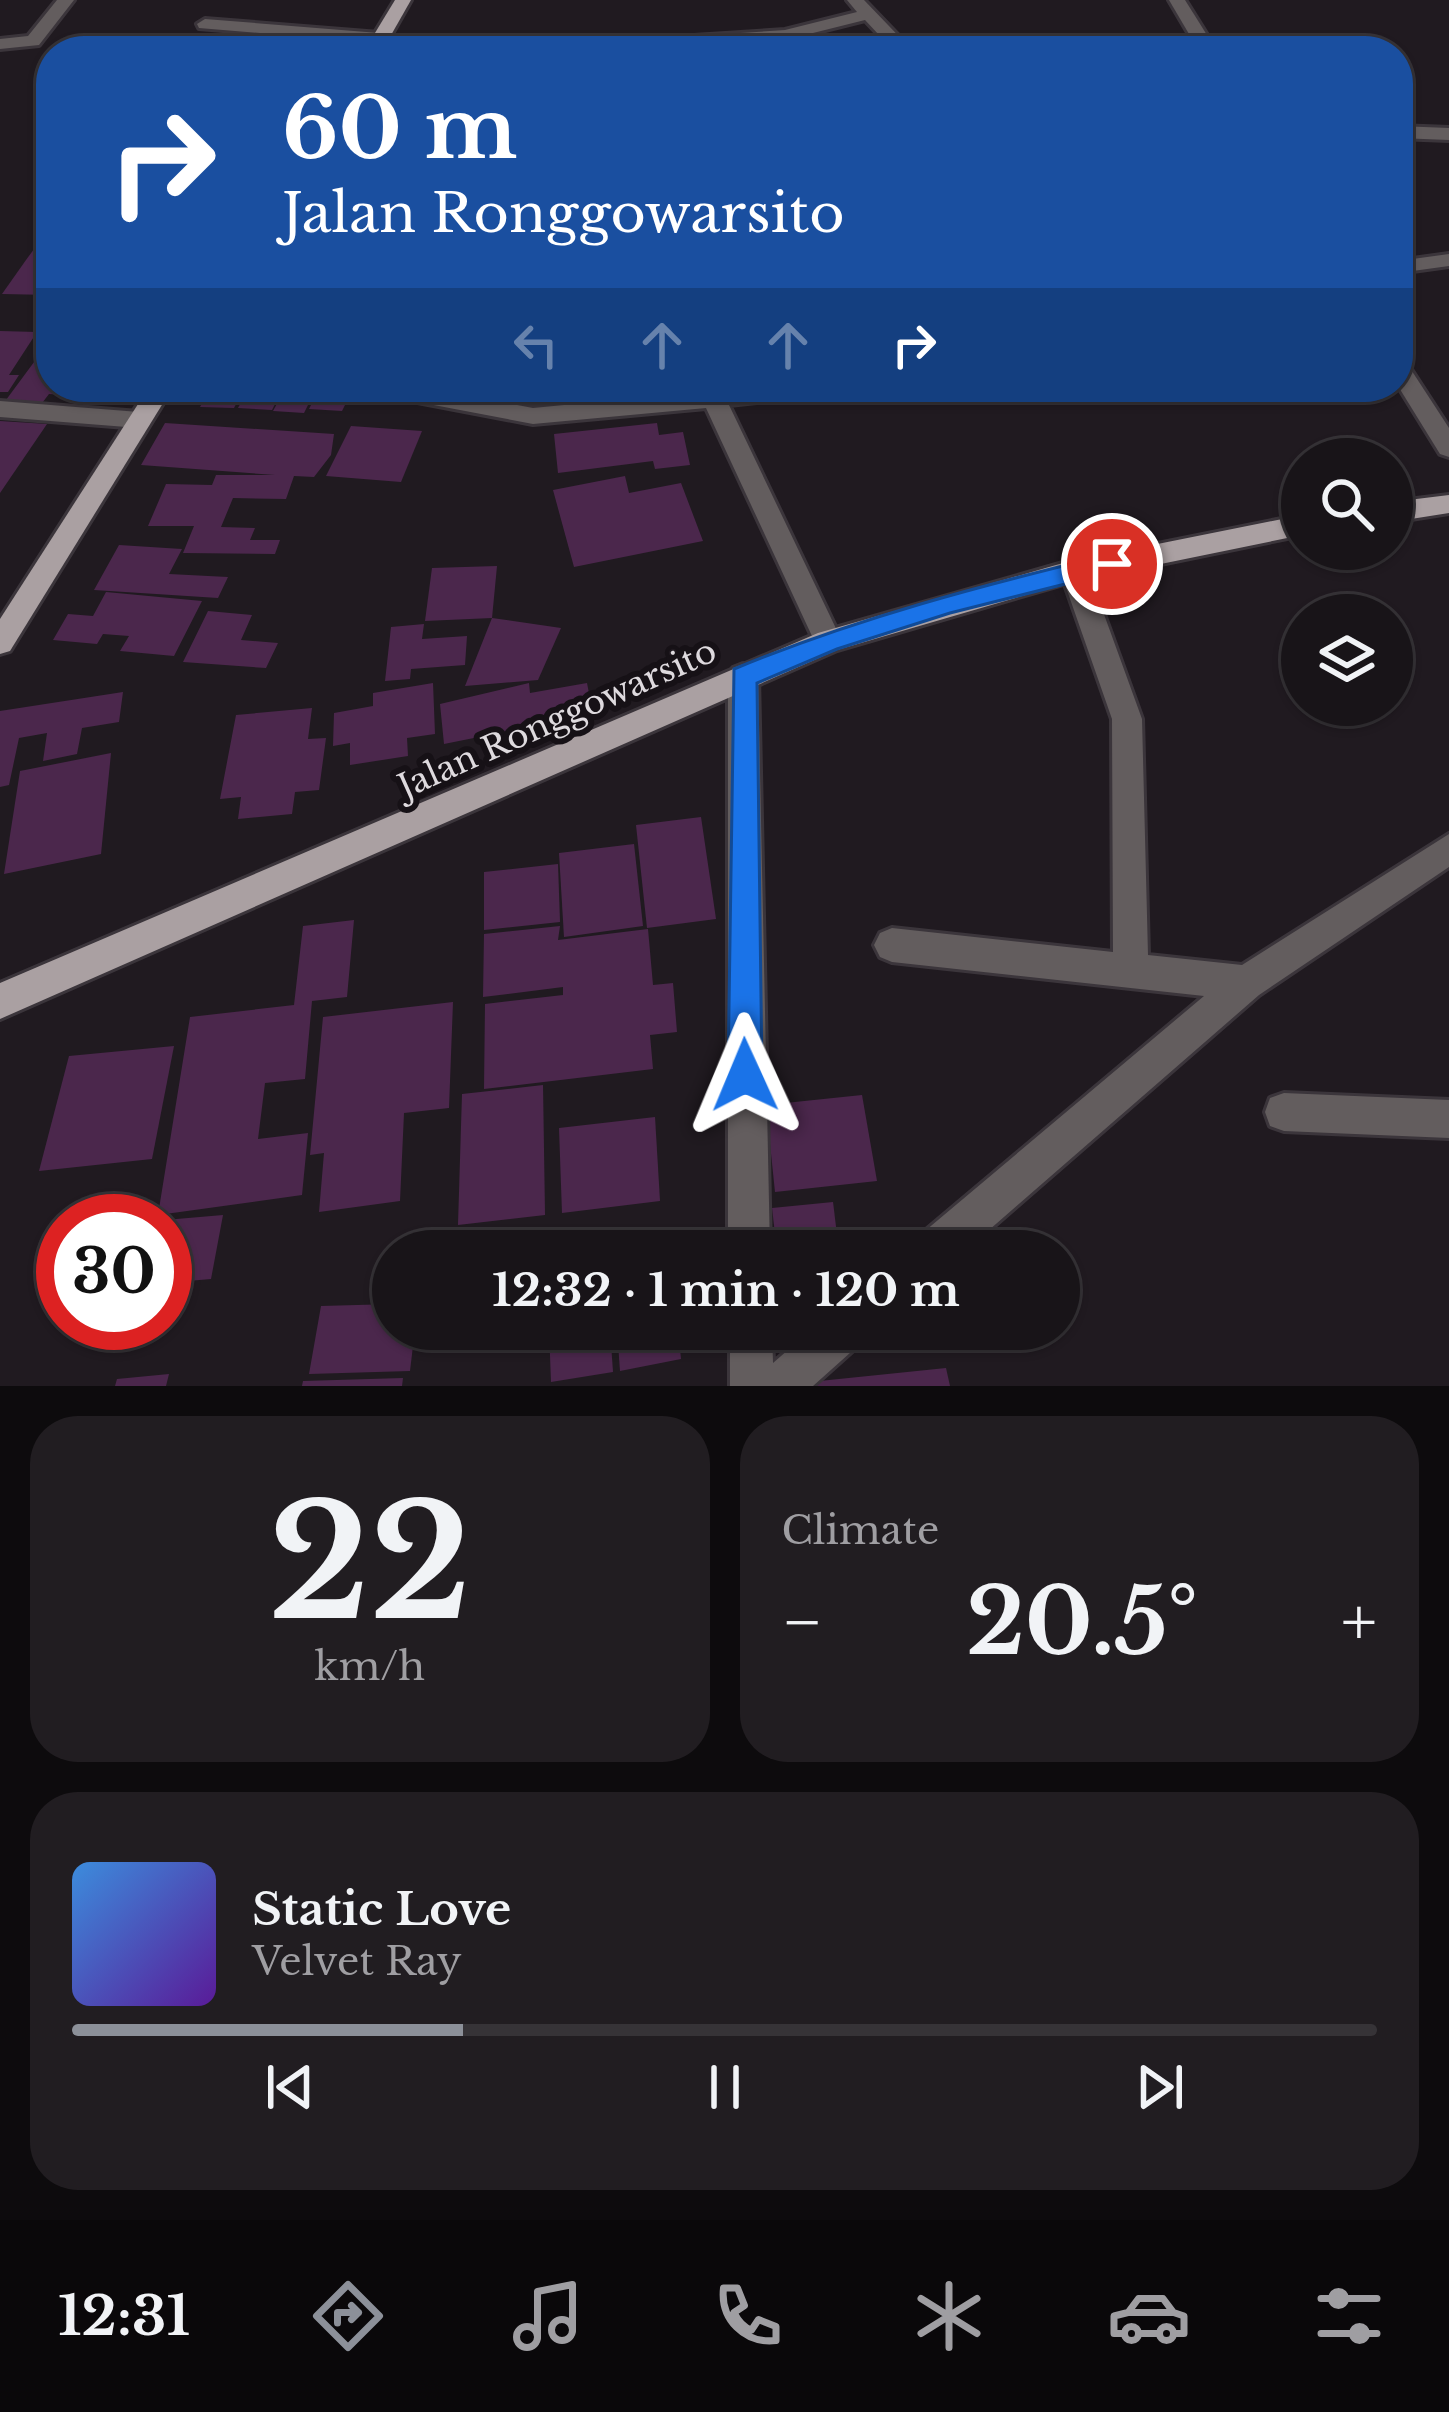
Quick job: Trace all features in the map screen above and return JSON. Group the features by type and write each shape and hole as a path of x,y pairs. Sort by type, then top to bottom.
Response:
{"main road":[{"path":"381,36 403,0"},
{"path":"0,644 151,402"},
{"path":"1413,509 1449,504"},
{"name":"Jalan Ronggowarsito","path":"0,1001 828,641 1226,535 1281,528"}],"street":[{"path":"36,36 66,0"},
{"path":"1177,0 1199,36"},
{"path":"770,36 785,35 861,7 889,36"},
{"path":"206,24 303,36"},
{"path":"0,44 36,36"},
{"path":"1413,133 1449,134"},
{"path":"1413,265 1449,260"},
{"path":"1413,391 1449,448"},
{"path":"460,402 533,416 682,402"},
{"path":"715,402 828,641"},
{"path":"0,409 139,420"},
{"path":"1075,573 1127,719 1131,969"},
{"path":"743,676 749,1230"},
{"path":"958,1230 1246,983 1449,849"},
{"path":"892,945 1246,983"},
{"path":"1284,1112 1449,1119"},
{"path":"751,1350 752,1386"},
{"path":"780,1386 821,1350"}],"building":[{"path":"36,246 36,295 2,294"},
{"path":"0,331 36,332 9,375 19,375 8,392 0,392"},
{"path":"36,359 36,402 43,402 39,407 3,404"},
{"path":"203,402 237,402 234,408 200,407"},
{"path":"241,402 276,402 272,410 238,408"},
{"path":"278,402 310,402 304,413 273,411"},
{"path":"312,402 346,402 342,411 309,409"},
{"path":"0,421 47,424 0,493"},
{"path":"165,423 334,434 331,455 314,477 294,476 286,499 233,498 221,527 255,528 250,540 280,540 275,554 183,553 194,526 148,526 166,484 212,485 216,475 275,475 141,465"},
{"path":"657,423 659,435 683,432 690,465 655,469 653,461 558,473 554,434"},
{"path":"351,426 422,431 401,482 326,476"},
{"path":"625,476 629,493 681,483 703,541 574,567 553,490"},
{"path":"119,545 182,549 169,574 228,577 218,598 94,590"},
{"path":"497,566 492,618 425,621 432,568"},
{"path":"106,592 202,601 174,656 120,651 129,636 103,634 97,644 53,640 68,614 93,616"},
{"path":"208,611 252,615 241,640 278,643 266,668 183,662"},
{"path":"492,618 561,628 538,680 465,686"},
{"path":"424,624 422,639 467,636 465,665 411,669 410,679 385,681 391,627"},
{"path":"433,683 435,734 407,738 408,756 350,765 350,743 333,746 334,713 373,706 373,693"},
{"path":"529,683 530,693 587,683 593,714 444,744 440,704"},
{"path":"123,692 119,722 82,728 77,754 43,761 47,733 19,738 9,785 0,787 0,711"},
{"path":"312,708 308,739 326,738 319,790 295,792 292,814 238,819 241,797 220,799 236,715"},
{"path":"111,753 101,854 4,874 20,771"},
{"path":"701,817 716,919 647,928 636,825"},
{"path":"634,844 643,926 564,937 559,853"},
{"path":"558,864 560,922 484,930 484,872"},
{"path":"354,920 347,997 312,1001 305,1079 265,1083 258,1139 308,1133 302,1195 192,1210 192,1194 161,1194 190,1017 294,1005 303,926"},
{"path":"560,926 558,940 648,929 653,985 673,983 677,1032 650,1035 653,1069 484,1089 485,1004 563,995 563,987 483,997 484,934"},
{"path":"453,1002 449,1108 404,1113 400,1201 319,1212 324,1153 310,1155 323,1017"},
{"path":"174,1046 152,1159 39,1171 69,1056"},
{"path":"543,1085 545,1215 458,1225 462,1094"},
{"path":"862,1095 877,1181 775,1192 766,1105"},
{"path":"655,1117 660,1201 562,1213 559,1128"},
{"path":"833,1202 836,1230 775,1230 772,1208"},
{"path":"223,1215 211,1279 192,1281 192,1218"},
{"path":"372,1305 372,1350 412,1350 410,1371 309,1374 321,1306"},
{"path":"550,1350 611,1350 613,1372 551,1382"},
{"path":"618,1350 680,1350 681,1359 620,1371"},
{"path":"946,1368 950,1386 800,1386 800,1383"},
{"path":"169,1374 166,1386 115,1386 117,1379"},
{"path":"403,1378 402,1386 302,1386 303,1381"}],"route":[{"path":"745,1075 743,676 828,641 950,603 1112,564"}]}
